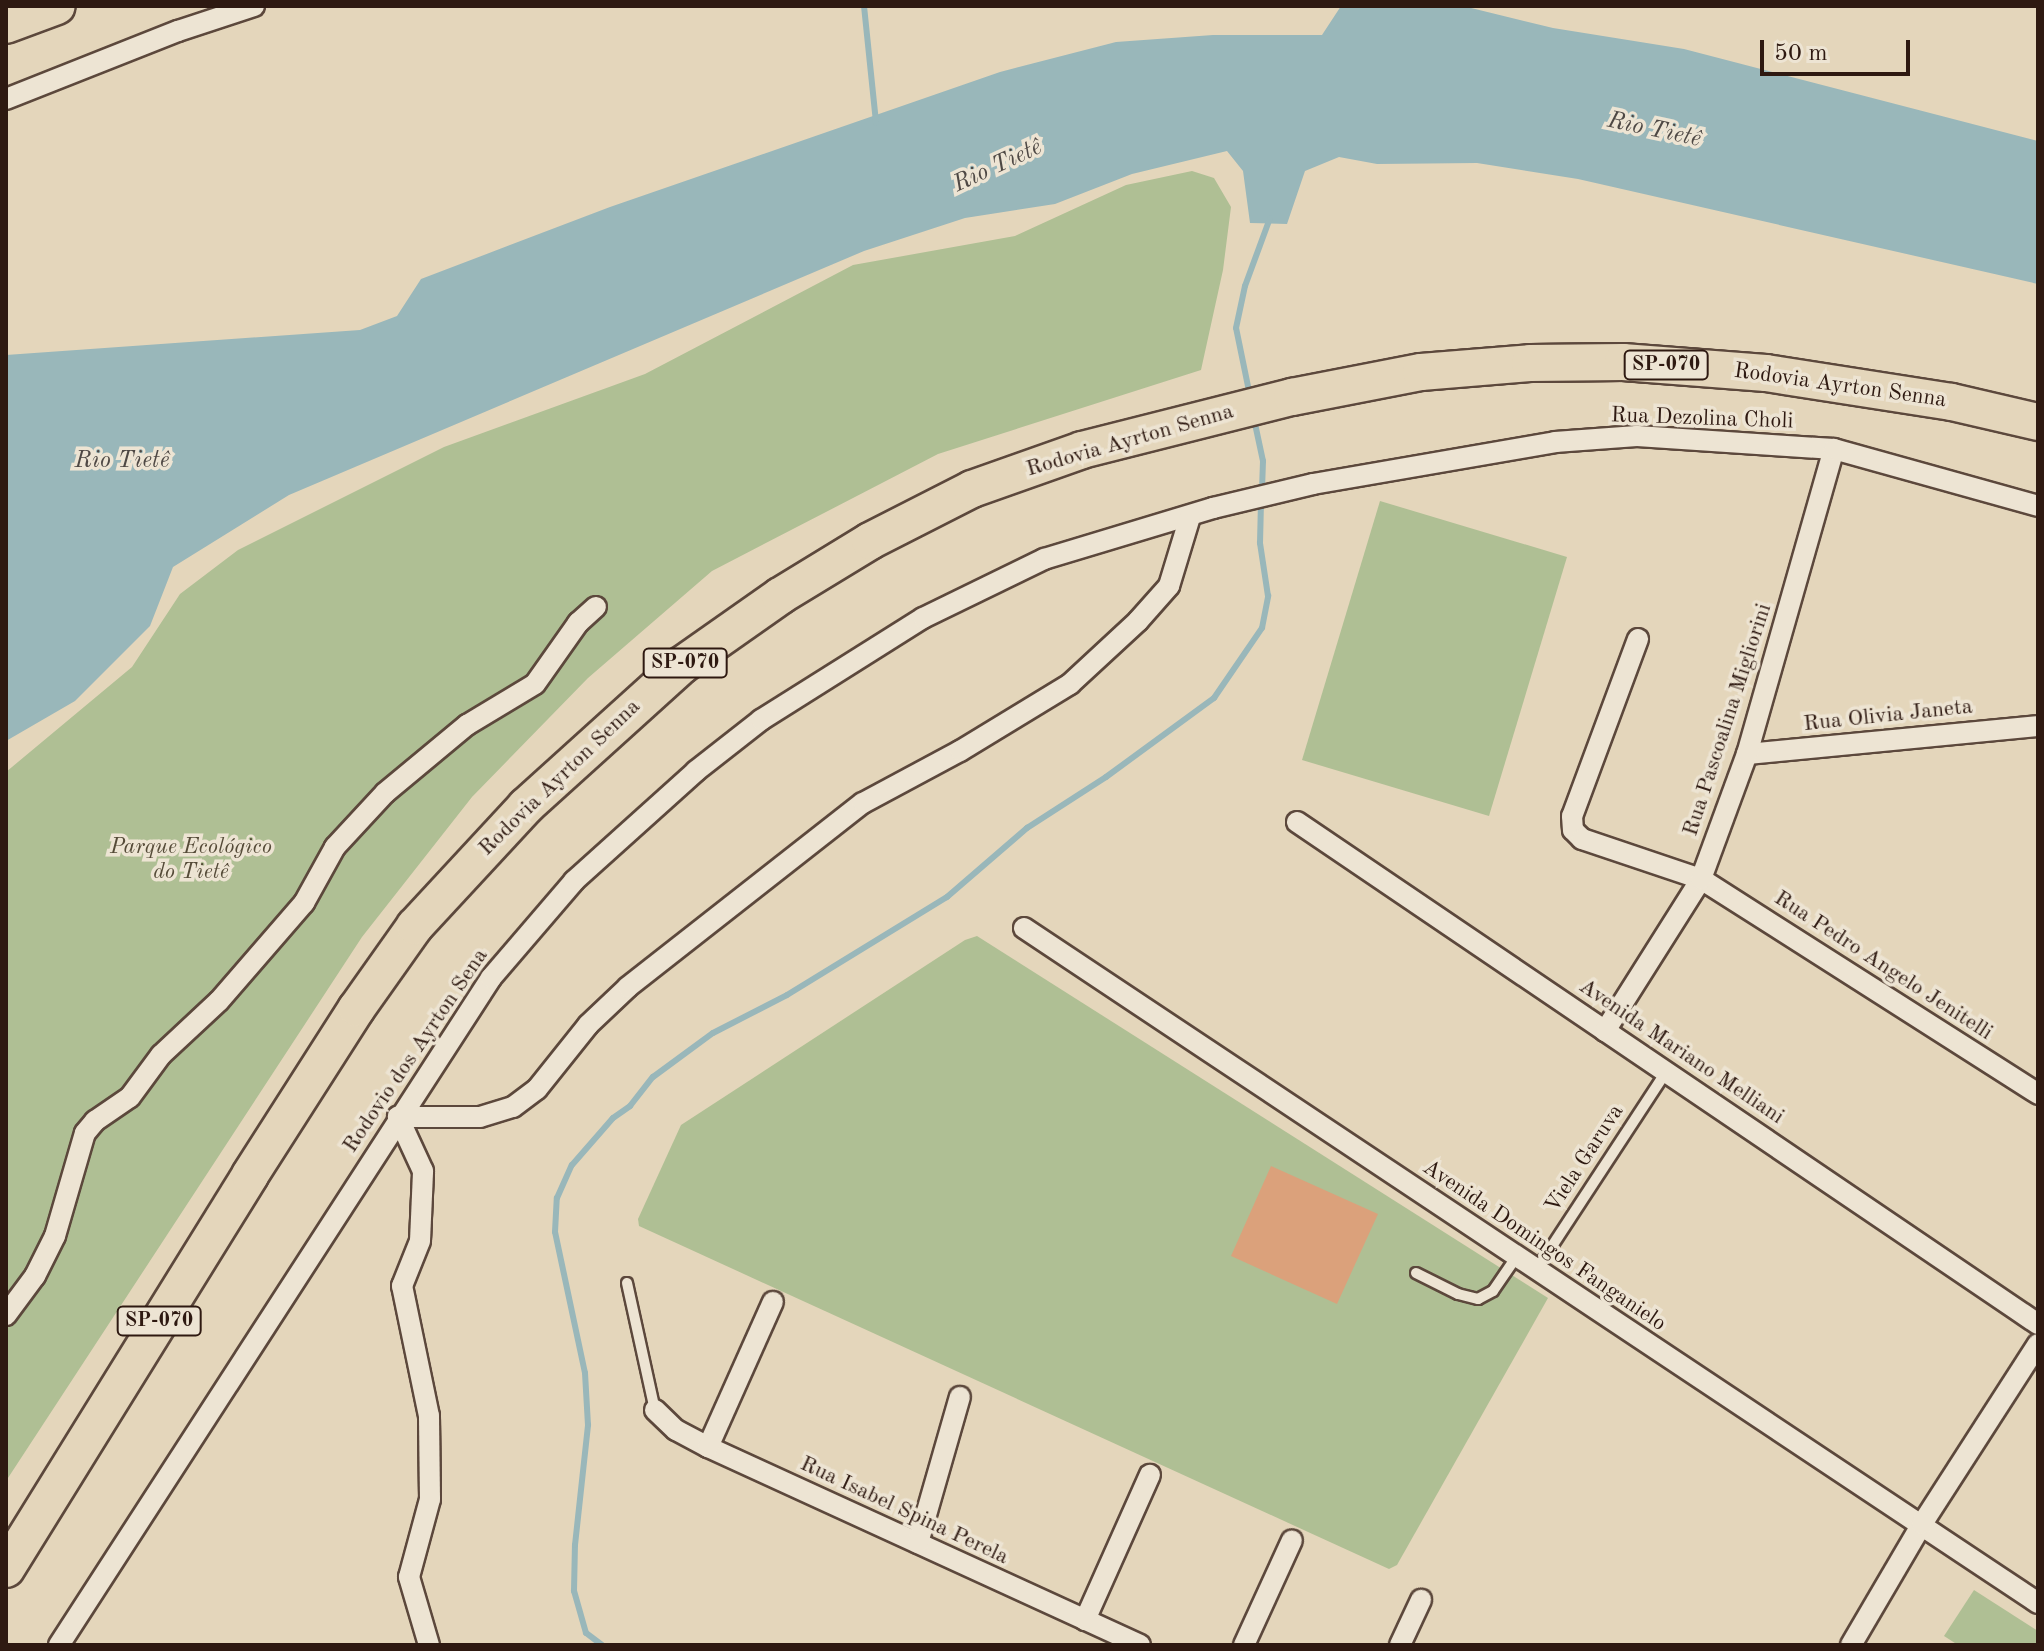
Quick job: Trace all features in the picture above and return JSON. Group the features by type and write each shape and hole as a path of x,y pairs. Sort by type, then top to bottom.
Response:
{"highway":[{"path":"6,25 57,6"},
{"name":"Rodovia Ayrton Senna","path":"6,1569 357,1008 415,926 526,806 682,665 780,596 870,541 972,489 1082,450 1292,397 1421,372 1530,363 1623,362 1766,373 1952,402 2038,422"}],"street":[{"path":"6,99 178,31 254,6"},
{"name":"Rua Dezolina Choli","path":"1213,508 1313,484 1555,442 1637,436 1834,449 2038,506"},
{"name":"Rua Pascoalina Migliorini","path":"1605,1031 1701,879 1747,754 1834,449"},
{"name":"Rodovio dos Ayrton Sena","path":"59,1645 398,1117 491,978 574,881 622,835 761,720 923,618 1044,559 1213,508"},
{"path":"429,1645 409,1577 430,1499 429,1416 402,1286 420,1241 423,1171 398,1117 480,1117 513,1107 537,1089 588,1025 628,987 863,803 960,751 1070,684 1138,621 1169,586 1190,517"},
{"path":"6,1315 35,1276 55,1236 85,1133 95,1121 118,1109 161,1055 219,1001 304,903 335,847 385,793 467,725 535,684 578,623 596,607"},
{"name":"Rua Pedro Angelo Jenitelli","path":"1638,639 1572,816 1573,830 1582,839 1701,879 2038,1094"},
{"name":"Rua Olivia Janeta","path":"1747,754 2036,723"},
{"name":"Avenida Mariano Melliani","path":"1297,822 2038,1324"},
{"name":"Avenida Domingos Fanganielo","path":"1024,928 2038,1603"},
{"path":"708,1447 773,1302"},
{"path":"1851,1645 1922,1524 2038,1344"},
{"path":"918,1543 960,1397"},
{"name":"Rua Isabel Spina Perela","path":"655,1410 676,1430 708,1447 1140,1645"},
{"path":"1085,1620 1150,1475"},
{"path":"1244,1645 1292,1540"},
{"path":"1400,1645 1421,1600"}],"lane":[{"name":"Viela Garuva","path":"1537,1269 1667,1070"},
{"path":"1416,1273 1458,1294 1478,1299 1493,1291 1517,1256"},
{"path":"627,1283 655,1410"}],"green space":[{"name":"Parque Ecológico do Tietê","path":"1192,171 1214,178 1231,207 1223,270 1201,370 938,454 712,571 588,678 472,797 362,937 6,1481 6,772 132,667 180,594 238,550 444,447 645,374 853,265 1015,236 1126,185"},
{"path":"1380,501 1567,557 1489,816 1302,760"},
{"path":"977,936 1548,1298 1397,1565 1389,1569 639,1226 638,1219 681,1125 965,940"},
{"path":"1974,1590 2038,1631 2038,1645 1958,1645 1944,1636"}],"water":[{"name":"Rio Tietê","path":"1341,6 1463,6 1553,28 1684,49 2038,141 2038,284 1578,179 1477,163 1377,164 1339,157 1305,171 1287,224 1250,223 1243,171 1227,151 1132,174 1055,204 965,218 864,251 289,495 173,567 150,626 75,701 6,741 6,355 360,330 397,316 421,279 610,207 1000,72 1116,42 1213,35 1322,35"}],"building":[{"path":"1271,1166 1378,1214 1337,1304 1231,1256"}],"waterway":[{"path":"864,6 876,122"},
{"path":"1250,396 1236,328 1245,286 1270,218"},
{"path":"1254,419 1263,461 1262,491"},
{"path":"602,1645 586,1633 574,1591 575,1545 588,1425 585,1373 555,1232 557,1198 572,1165 613,1118 630,1106 653,1077 713,1033 787,995 947,897 1027,828 1106,777 1214,698 1262,628 1268,596 1260,543 1261,502"}]}
